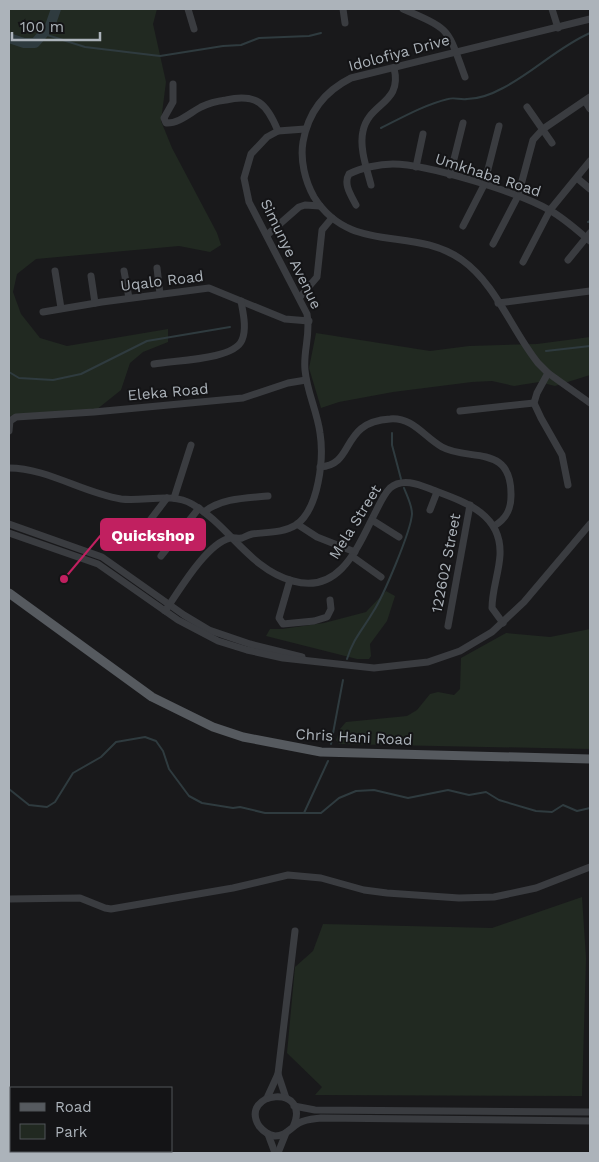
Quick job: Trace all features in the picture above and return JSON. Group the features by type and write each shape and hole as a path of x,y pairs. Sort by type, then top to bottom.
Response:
{"main road":[{"name":"Chris Hani Road","path":"9,593 152,697 213,727 243,737 321,752 590,759"}],"street":[{"path":"188,9 194,29"},
{"path":"343,9 345,23"},
{"path":"403,9 440,26 448,34 465,77"},
{"path":"552,9 558,28"},
{"name":"Idolofiya Drive","path":"590,19 351,78 340,84 318,105 305,129 302,146 304,170 310,191 320,206 332,218 353,231 367,236 417,242 447,251 476,272 529,352 548,373 590,403"},
{"path":"371,185 362,144 363,131 369,118 394,92 396,82 394,68"},
{"path":"173,84 174,102 164,118 166,123 173,122 207,105 241,96 253,98 263,104 278,131 305,129"},
{"path":"493,244 518,196 531,145 544,129 588,99 590,109"},
{"path":"527,107 552,143"},
{"path":"450,175 463,123"},
{"path":"463,226 484,185 498,126"},
{"name":"Simunye Avenue","path":"278,131 267,136 251,154 244,178 249,202 300,297 309,321 309,339 304,366 320,434 320,468 314,503 305,518 297,524"},
{"path":"416,167 423,134"},
{"path":"523,262 550,210 590,161"},
{"name":"Umkhaba Road","path":"356,205 347,185 347,177 351,173 367,168 393,164 416,167 450,175 518,196 550,210 589,237"},
{"path":"577,178 590,189"},
{"path":"267,235 299,207 305,205 320,206"},
{"path":"300,297 311,287 317,277 322,230 332,218"},
{"path":"568,260 589,237"},
{"path":"157,268 160,294"},
{"path":"55,271 61,308"},
{"path":"124,271 129,298"},
{"path":"91,276 95,303"},
{"name":"Uqalo Road","path":"43,312 129,298 209,288 285,319 309,321"},
{"path":"498,304 590,291"},
{"path":"154,364 213,356 230,352 236,348 242,339 244,331 241,301"},
{"path":"548,373 537,393 534,403 565,461 568,485"},
{"name":"Eleka Road","path":"9,431 10,421 14,417 243,398 288,383 306,380"},
{"path":"460,411 534,403"},
{"path":"320,468 328,467 337,462 356,432 366,424 383,419 405,420 452,452 482,454 493,459 503,469 510,485 510,507 504,519 494,526 500,555 492,608 504,623"},
{"path":"138,536 170,498 191,445"},
{"path":"9,468 38,472 105,496 142,500 170,498"},
{"name":"Mela Street","path":"170,498 186,501 202,510 225,528 231,538 248,555 290,580 312,583 326,580 340,571 354,555 385,495 397,484 414,484 470,505 485,516 494,526"},
{"path":"430,510 437,492"},
{"path":"162,556 202,510 228,501 268,496"},
{"name":"122602 Street","path":"448,626 470,505"},
{"path":"372,520 399,538"},
{"path":"9,524 102,557 204,635 231,646 283,658 374,668 419,664 460,651 504,623 590,524"},
{"path":"168,608 208,554 231,538 240,539 250,534 283,530 297,524 317,537 354,555 381,577"},
{"path":"9,533 98,564 168,608"},
{"path":"290,580 279,618 282,624 314,620 327,616 332,610 330,600"},
{"path":"9,899 80,898 111,909 233,888 288,875 321,878 364,890 387,893 459,898 494,897 536,888 590,867"},
{"path":"277,1153 268,1134 260,1127 256,1114 262,1102 267,1098 278,1074 295,930"},
{"path":"278,1074 286,1098 294,1106 297,1115 294,1127"},
{"path":"267,1098 280,1096 286,1098"},
{"path":"294,1106 315,1110 590,1112"},
{"path":"268,1134 277,1136 286,1133 304,1121 321,1118 590,1121"},
{"path":"277,1153 286,1133"}],"green space":[{"path":"9,9 157,9 153,24 166,82 161,121 172,148 217,233 221,245 210,252 179,246 36,259 17,274 13,292 21,314 40,338 67,346 168,329 168,342 143,352 130,363 121,390 96,410 9,416"},
{"path":"316,333 430,351 469,346 537,344 590,337 590,375 555,386 539,382 514,386 492,381 472,382 393,392 339,402 321,408 309,368"},
{"path":"386,591 395,596 387,621 370,644 371,656 369,659 357,659 266,636 270,629 324,623 366,612"},
{"path":"590,629 590,749 339,744 336,740 340,729 346,722 407,716 417,710 430,694 438,692 454,695 460,689 461,658 506,633 550,637"},
{"path":"582,897 586,958 582,1096 315,1095 322,1087 287,1053 295,967 313,951 323,924 492,928"}],"waterway":[{"path":"9,38 24,43 35,43 50,26 56,9"},
{"path":"44,34 85,47 160,56 241,45 259,38 309,36 321,33"},
{"path":"381,128 430,105 450,98 477,98 495,92 525,75 567,45 590,33"},
{"path":"9,372 19,378 53,380 81,374 147,341 230,327"},
{"path":"546,351 590,346"},
{"path":"392,433 392,445 401,479"},
{"path":"347,659 355,640 383,593 407,534 412,514 404,488"},
{"path":"331,744 343,680"},
{"path":"9,789 29,805 47,807 55,802 73,773 101,757 116,742 145,737 156,741 163,751 169,769 189,796 202,803 233,808 240,807 265,813 321,813 339,798 356,791 374,790 408,798 448,790 469,795 486,792 499,800 536,811 552,812 563,805 577,811 590,808"},
{"path":"304,813 328,761"}],"place":[{"name":"Quickshop","path":"64,579"}]}
